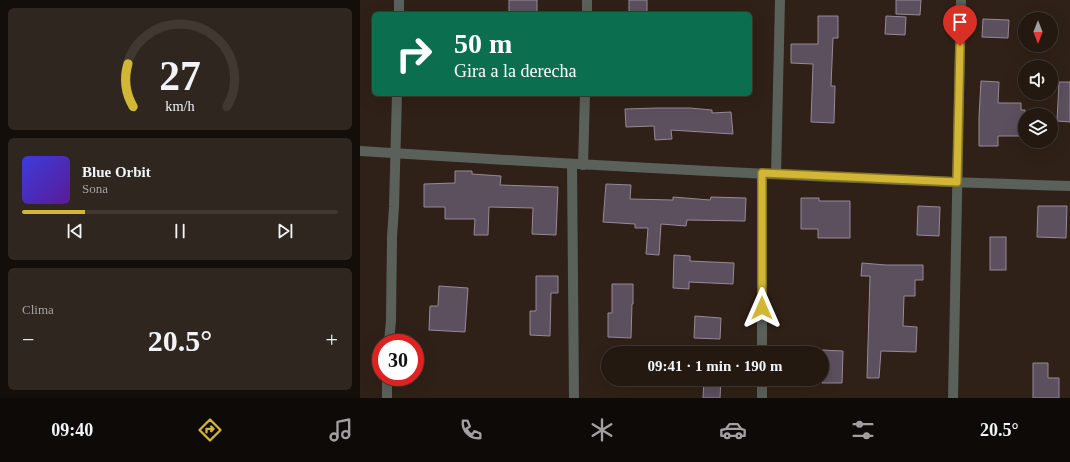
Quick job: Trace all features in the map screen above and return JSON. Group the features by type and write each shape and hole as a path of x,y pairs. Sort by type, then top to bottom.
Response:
{"street":[{"path":"399,0 399,12"},
{"path":"587,0 587,12"},
{"path":"776,174 780,0"},
{"path":"953,398 961,0"},
{"path":"389,334 397,96"},
{"path":"583,165 585,96"},
{"path":"360,151 583,165 1070,186"},
{"path":"572,164 574,398"},
{"path":"762,173 762,346"},
{"path":"387,386 387,398"},
{"path":"762,386 762,398"}],"building":[{"path":"509,0 537,0 537,12 509,12"},
{"path":"629,0 647,0 647,12 629,12"},
{"path":"896,0 921,0 920,15 896,14"},
{"path":"818,16 838,16 838,38 833,38 831,86 835,86 834,123 811,122 813,64 791,63 791,44 818,44"},
{"path":"886,16 906,17 905,35 885,34"},
{"path":"983,19 1009,20 1008,38 982,37"},
{"path":"981,81 999,82 998,103 1021,103 1021,108 1018,108 1018,136 998,136 998,146 979,146"},
{"path":"1059,82 1070,82 1070,122 1058,121"},
{"path":"657,108 712,110 712,113 731,112 733,134 671,130 672,139 655,140 654,126 626,127 625,109"},
{"path":"455,171 472,171 472,174 501,176 500,185 558,187 556,235 532,234 533,208 489,207 488,235 474,235 475,219 445,219 445,207 424,207 424,184 455,183"},
{"path":"606,184 631,185 630,199 673,200 673,197 710,200 711,197 746,198 745,221 687,220 686,226 661,224 659,255 646,254 648,228 635,228 635,224 603,222"},
{"path":"801,198 819,198 819,201 850,201 850,238 818,238 818,229 801,229"},
{"path":"918,206 940,207 939,236 917,235"},
{"path":"1038,206 1067,206 1066,238 1037,237"},
{"path":"990,237 1006,237 1006,270 990,270"},
{"path":"674,255 690,256 690,261 734,263 733,284 689,282 689,289 673,288"},
{"path":"862,263 886,265 923,265 923,280 915,280 915,296 904,296 903,326 917,327 916,352 881,351 879,378 867,378 870,276 861,276"},
{"path":"536,276 558,276 558,293 551,293 550,336 530,335 530,311 536,311"},
{"path":"612,284 633,284 631,338 608,337 608,313 612,313"},
{"path":"439,286 468,288 465,332 429,330 430,306 438,306"},
{"path":"695,316 721,318 720,339 694,338"},
{"path":"829,350 843,351 842,383 829,383"},
{"path":"1033,363 1048,363 1048,378 1059,378 1059,398 1033,398"},
{"path":"704,386 721,386 720,398 703,398"}],"route":[{"path":"762,308 762,173 957,182 960,46"}]}
